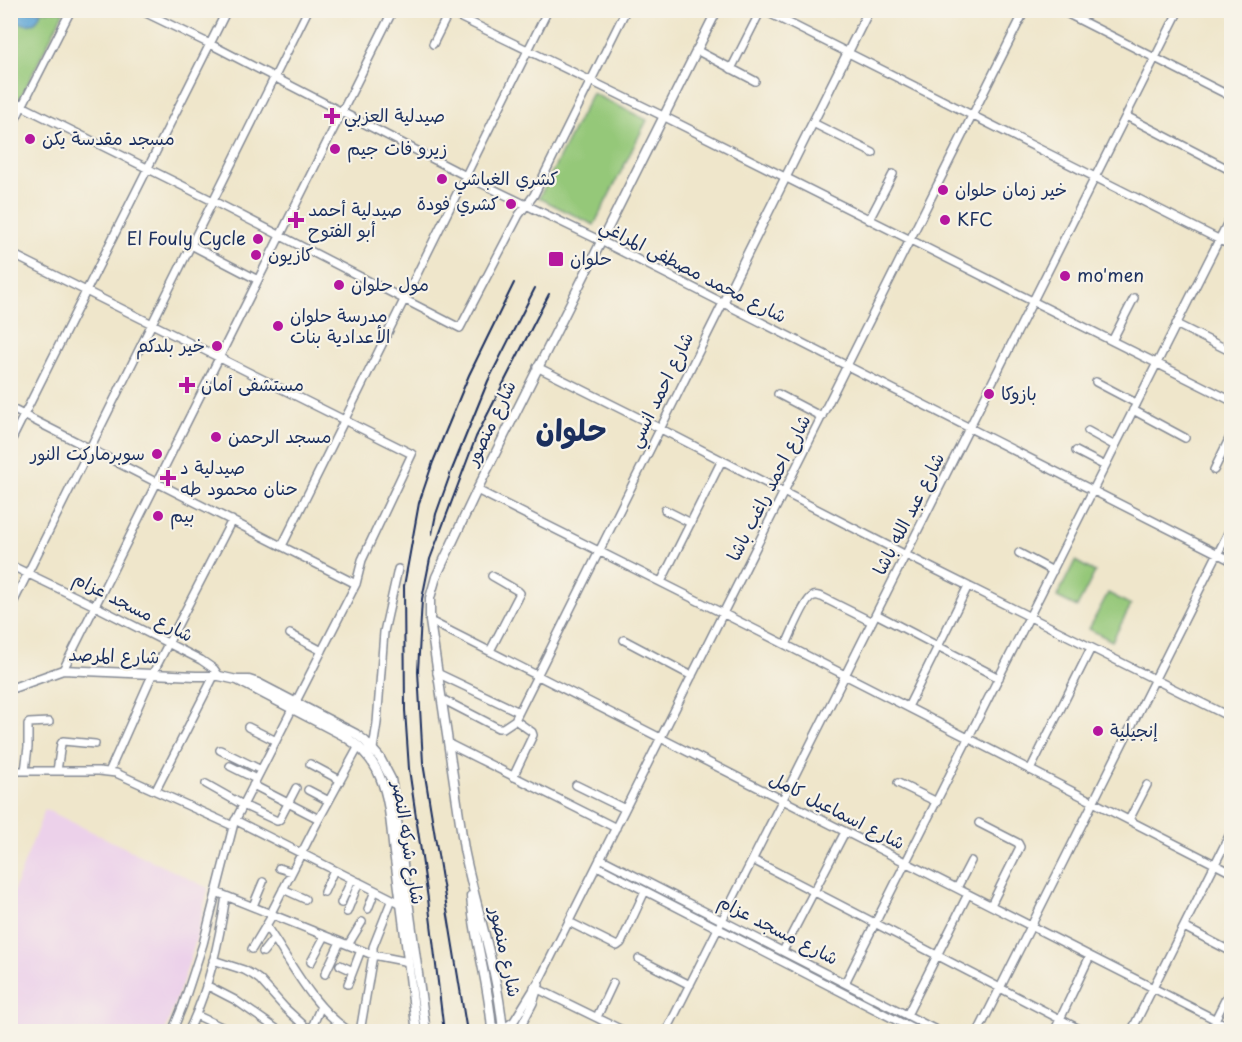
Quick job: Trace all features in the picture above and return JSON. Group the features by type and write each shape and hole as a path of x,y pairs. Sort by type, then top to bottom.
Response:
{"street":[{"path":"10,130 71,10"},
{"name":"شارع محمد مصطفى المراغي","path":"140,10 1232,561"},
{"path":"10,443 227,10"},
{"path":"10,609 308,10"},
{"path":"63,670 393,10"},
{"path":"282,546 548,10"},
{"path":"10,100 281,235 460,328 519,214 534,195 626,10"},
{"name":"شارع منصور","path":"503,1029 499,995 461,829 430,621 430,598 436,577 537,367 717,10"},
{"path":"731,69 762,10 1232,246"},
{"name":"شارع احمد انسي","path":"515,720 869,10"},
{"name":"شارع احمد راغب باشا","path":"503,1029 514,1021 536,988 1025,10"},
{"path":"1060,10 1232,97"},
{"name":"شارع عبد الله باشا","path":"666,1032 1179,10"},
{"path":"433,44 451,12 1232,401"},
{"path":"696,50 755,81"},
{"path":"1126,116 1232,171"},
{"path":"813,123 873,153"},
{"path":"869,220 892,174"},
{"path":"845,983 1232,214"},
{"path":"191,245 258,280"},
{"path":"10,253 412,454 362,560 356,584 234,823 203,944 172,1032"},
{"path":"1112,341 1134,298"},
{"path":"1176,324 1232,352"},
{"path":"537,367 1154,680 1231,716"},
{"path":"1096,382 1185,438"},
{"path":"778,394 822,417"},
{"path":"10,408 356,584"},
{"path":"1088,431 1115,446"},
{"path":"1214,470 1232,433"},
{"path":"1076,450 1105,466"},
{"path":"661,582 722,460"},
{"path":"477,490 1232,873"},
{"path":"665,510 691,523"},
{"path":"109,772 153,673 232,520"},
{"path":"978,1032 1232,525"},
{"path":"1019,553 1053,571"},
{"name":"شارع مسجد عزام","path":"10,565 208,664 217,676 237,680"},
{"path":"373,749 379,706 384,632 398,569"},
{"path":"490,651 520,593 492,576"},
{"path":"908,707 968,586"},
{"path":"786,645 806,603 812,596 822,597 872,622"},
{"path":"876,614 999,678"},
{"name":"شارع اسماعيل كامل","path":"430,621 1232,1028"},
{"path":"290,634 322,651"},
{"path":"624,640 692,675"},
{"path":"1030,770 1091,648"},
{"name":"شارع المرصد","path":"10,689 63,670 217,676"},
{"path":"437,673 519,712"},
{"path":"156,790 217,676"},
{"name":"شارع شركه النصر","path":"237,680 253,681 294,705 359,746 375,765 383,785 402,904 417,1032"},
{"path":"442,699 498,728 503,728 515,720 532,732 533,735 513,777"},
{"name":"شارع شركه النصر","path":"294,705 356,734 373,749 386,768 393,790 426,1032"},
{"path":"25,771 28,724 49,722"},
{"path":"248,728 276,741"},
{"path":"57,771 63,741 95,744"},
{"path":"449,744 616,828"},
{"path":"252,949 266,927 283,889 359,746"},
{"path":"220,750 261,770"},
{"path":"310,764 340,780"},
{"path":"230,766 288,803 319,819"},
{"path":"10,771 109,772 124,776 234,823 402,904"},
{"path":"898,783 937,802"},
{"path":"206,784 278,821 296,788"},
{"path":"1129,820 1147,784"},
{"path":"576,785 625,809"},
{"path":"308,790 329,801"},
{"path":"979,822 1018,843 1020,847 991,905"},
{"path":"1131,1032 1232,830"},
{"path":"783,951 845,832"},
{"name":"شارع مسجد عزام","path":"600,858 940,1032"},
{"path":"753,860 1085,1032"},
{"path":"957,888 971,861"},
{"name":"شارع مسجد عزام","path":"597,866 919,1032"},
{"path":"279,868 292,872"},
{"path":"324,892 334,870"},
{"path":"341,903 352,879"},
{"name":"شارع منصور","path":"471,880 474,921 492,1030"},
{"path":"253,906 263,882"},
{"path":"347,912 359,882"},
{"path":"283,889 305,899"},
{"path":"368,909 375,891"},
{"path":"568,922 617,946 621,943 645,891"},
{"path":"216,892 374,956 409,962"},
{"path":"907,1015 968,894"},
{"path":"189,1032 213,960 226,896"},
{"path":"360,1032 374,956 373,947 392,899"},
{"path":"348,945 362,922"},
{"path":"266,927 321,1006 332,1018 351,1032"},
{"path":"1184,927 1232,952"},
{"path":"311,962 325,936"},
{"path":"263,952 274,938"},
{"path":"325,974 340,942"},
{"path":"348,984 361,950"},
{"path":"1053,1032 1090,956"},
{"path":"639,959 690,985"},
{"path":"213,960 253,975 310,1031 321,1006"},
{"path":"340,965 353,971"},
{"path":"597,1017 613,983"},
{"path":"206,985 235,1000 281,1032"},
{"path":"1209,1032 1232,986"},
{"path":"536,988 626,1032"},
{"name":"شارع احمد راغب باشا","path":"518,1032 533,1003 536,988"},
{"path":"195,1015 232,1032"},
{"path":"492,1030 503,1029"}],"shaded area":[{"path":"45,809 208,888 196,940 165,1031 11,1031 11,898"}],"green space":[{"path":"10,11 64,11 20,99 11,94"},
{"path":"592,93 647,120 594,225 539,198"},
{"path":"1075,561 1095,572 1077,607 1057,597"},
{"path":"1108,593 1131,605 1112,641 1089,629"}],"water":[{"path":"10,11 41,11 36,21 25,24 11,18"}],"railway":[{"path":"444,1032 409,769 405,710 404,586 419,503 433,462 469,375 514,283"},
{"path":"432,534 436,514 451,472 488,381 535,288"},
{"path":"467,1032 423,763 418,671 422,599 430,559 476,437 549,294"}],"place":[{"name":"صيدلية العزبي","path":"332,116"},
{"name":"مسجد مقدسة يكن","path":"30,139"},
{"name":"زيرو فات جيم","path":"335,149"},
{"name":"كشري الغباشي","path":"442,179"},
{"name":"خير زمان حلوان","path":"943,190"},
{"name":"كشري فودة","path":"511,204"},
{"name":"صيدلية أحمد أبو الفتوح","path":"296,220"},
{"name":"KFC","path":"945,220"},
{"name":"El Fouly Cycle","path":"258,239"},
{"name":"كازيون","path":"256,255"},
{"name":"حلوان","path":"556,259"},
{"name":"mo'men","path":"1065,276"},
{"name":"مول حلوان","path":"339,285"},
{"name":"مدرسة حلوان الأعدادية بنات","path":"278,326"},
{"name":"خير بلدكم","path":"217,346"},
{"name":"مستشفى أمان","path":"187,385"},
{"name":"بازوكا","path":"989,394"},
{"name":"مسجد الرحمن","path":"216,437"},
{"name":"سوبرماركت النور","path":"157,454"},
{"name":"صيدلية د حنان محمود طه","path":"168,478"},
{"name":"بيم","path":"158,516"},
{"name":"إنجيلية","path":"1098,731"}],"district":[{"name":"حلوان","path":"571,431"}]}
